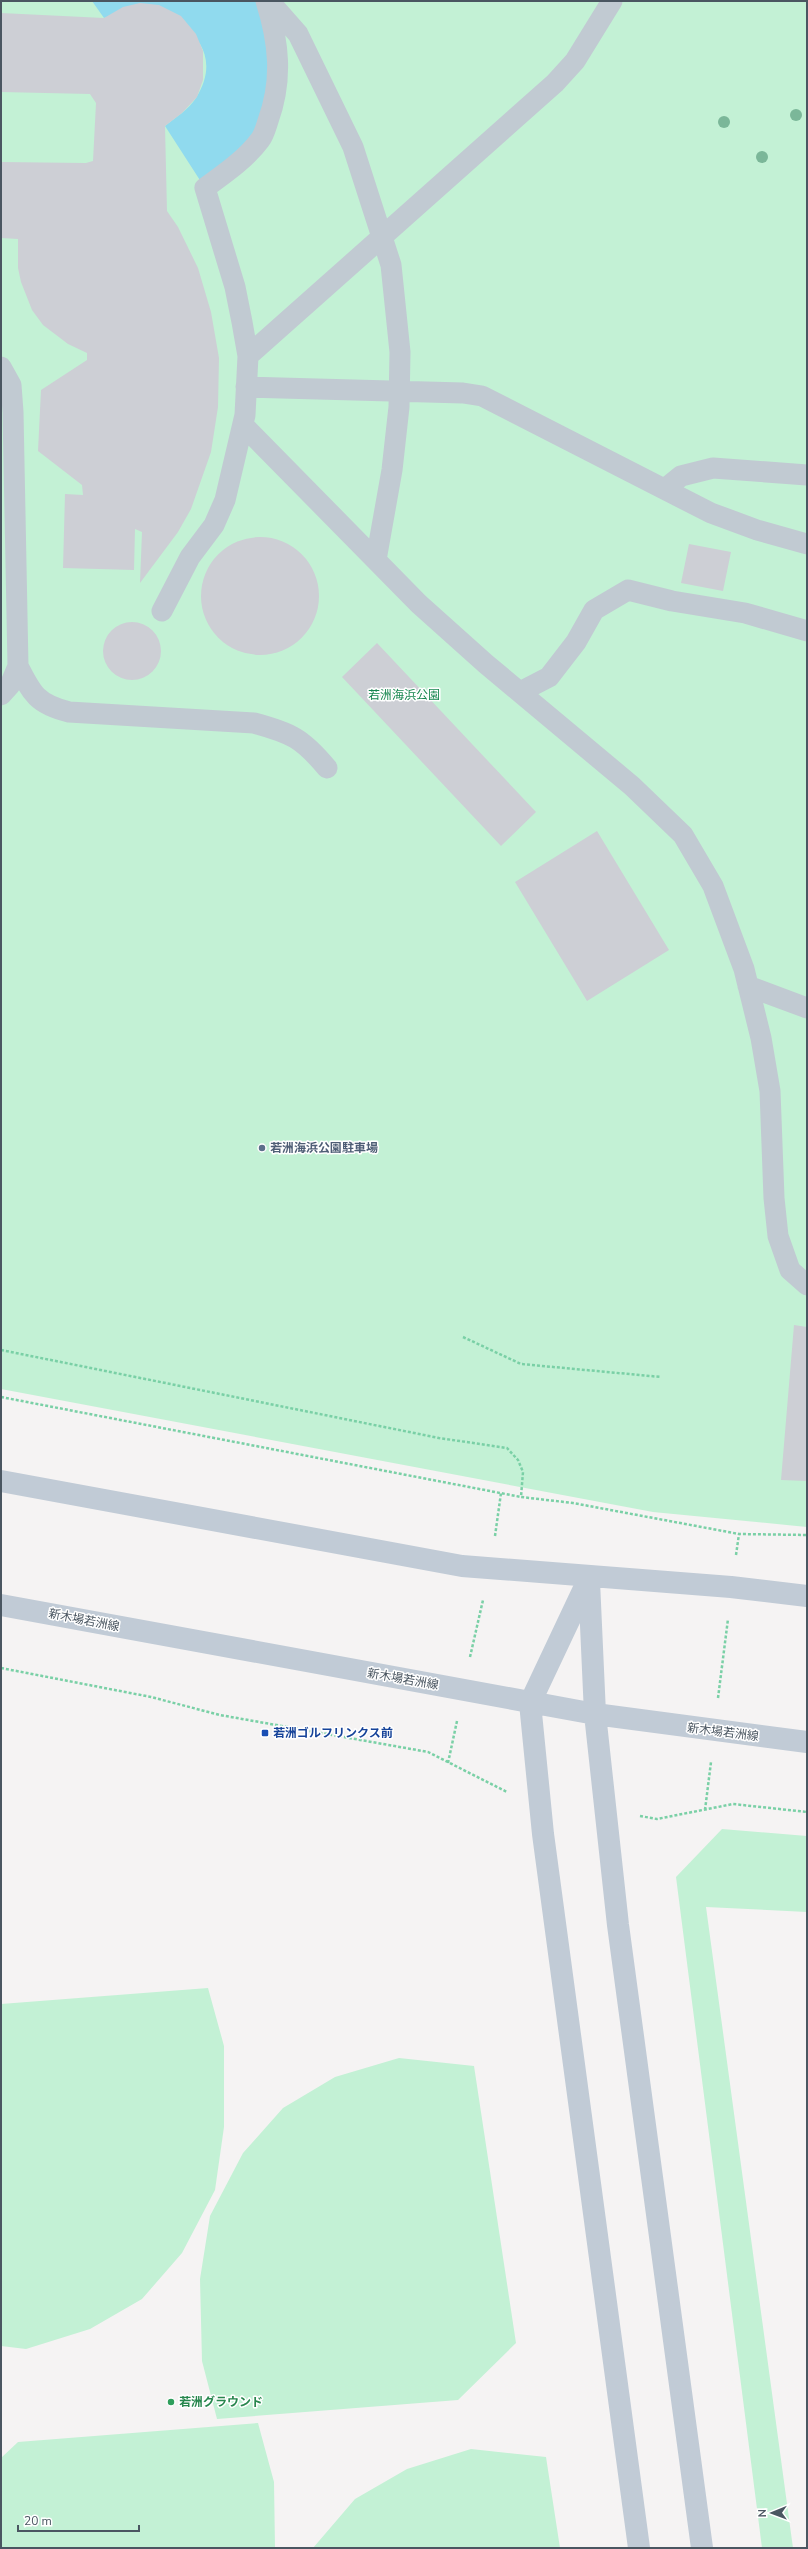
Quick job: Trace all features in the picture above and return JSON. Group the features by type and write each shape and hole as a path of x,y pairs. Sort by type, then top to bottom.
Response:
{"street":[{"path":"1,1481 462,1566 589,1578 732,1587 807,1596"},
{"path":"589,1578 530,1703 543,1834 638,2548"},
{"path":"589,1578 595,1714 618,1925 702,2548"},
{"name":"新木場若洲線","path":"1,1605 530,1703 715,1731 807,1742"}],"lane":[{"path":"267,1 298,34 353,147 384,236 392,265 400,352 399,391 392,470 376,560"},
{"path":"162,611 190,557 214,525 225,500 244,424 248,356 235,287 204,188 240,163 261,139 273,108 279,61 274,26 267,1"},
{"path":"248,356 555,83 575,61 612,1"},
{"path":"1,367 11,385 13,412 18,666 10,685 1,695"},
{"path":"246,387 463,393 482,396 711,513 757,530 807,544"},
{"path":"244,424 419,604 520,692 632,786 683,835 713,886 744,969 761,1038 770,1091 774,1198 778,1236 790,1270 807,1285"},
{"path":"665,489 681,476 713,468 807,475"},
{"path":"520,692 549,677 576,642 594,610 628,590 672,601 745,613 807,631"},
{"path":"18,666 31,691 49,707 69,712 254,723 282,731 299,739 312,749 327,768"},
{"path":"748,986 807,1008"}],"path":[{"path":"463,1336 521,1364 662,1377"},
{"path":"1,1350 439,1438 507,1448 518,1460 523,1472 521,1497"},
{"path":"1,1397 521,1497 573,1503 739,1534 807,1535"},
{"path":"448,1763 490,1569 501,1493"},
{"path":"705,1810 739,1534"},
{"path":"1,1668 151,1697 236,1718 428,1752 502,1792"},
{"path":"657,1819 733,1804 807,1812"}],"green space":[{"name":"若洲海浜公園","path":"1,1 807,1 807,1527 653,1512 1,1389"},
{"path":"722,1829 807,1836 807,1912 706,1907 793,2548 762,2548 676,1877"},
{"path":"208,1988 224,2046 224,2127 215,2190 182,2253 142,2299 90,2329 26,2349 1,2346 1,2004"},
{"path":"399,2058 474,2066 516,2343 458,2400 217,2419 202,2361 200,2279 210,2216 243,2153 283,2108 335,2077"},
{"path":"258,2423 274,2482 275,2548 1,2548 1,2458 18,2442"},
{"path":"471,2449 546,2457 560,2548 313,2548 355,2499 407,2469"}],"water":[{"path":"92,1 266,1 272,114 205,188 165,126 186,110 193,102 205,77 206,58 199,42 186,29 169,20 148,15 126,14 104,18"}],"building":[{"path":"140,3 159,5 181,16 196,34 203,51 203,80 197,97 182,113 165,126 167,211 178,227 198,268 211,312 219,358 218,407 211,452 191,509 178,532 140,583 142,532 135,529 134,570 63,568 65,494 83,495 82,485 38,451 41,390 87,360 87,353 68,344 43,325 32,310 21,282 18,268 18,239 1,238 1,162 86,163 93,161 96,103 90,94 1,92 1,13 104,18 123,7"},
{"path":"260,537 283,541 302,554 315,573 319,596 315,619 302,638 283,651 260,655 237,651 218,638 205,619 201,596 205,573 218,554 237,541"},
{"path":"689,544 731,552 723,591 681,583"},
{"path":"132,622 148,627 156,635 161,651 156,667 148,675 132,680 116,675 108,667 103,651 108,635 116,627"},
{"path":"377,643 536,812 501,846 342,677"},
{"path":"597,831 669,950 587,1001 515,882"},
{"path":"794,1325 807,1327 807,1481 781,1480"}],"place":[{"name":"若洲海浜公園駐車場","path":"262,1148"},
{"name":"若洲ゴルフリンクス前","path":"265,1733"},
{"name":"若洲グラウンド","path":"171,2402"}]}
